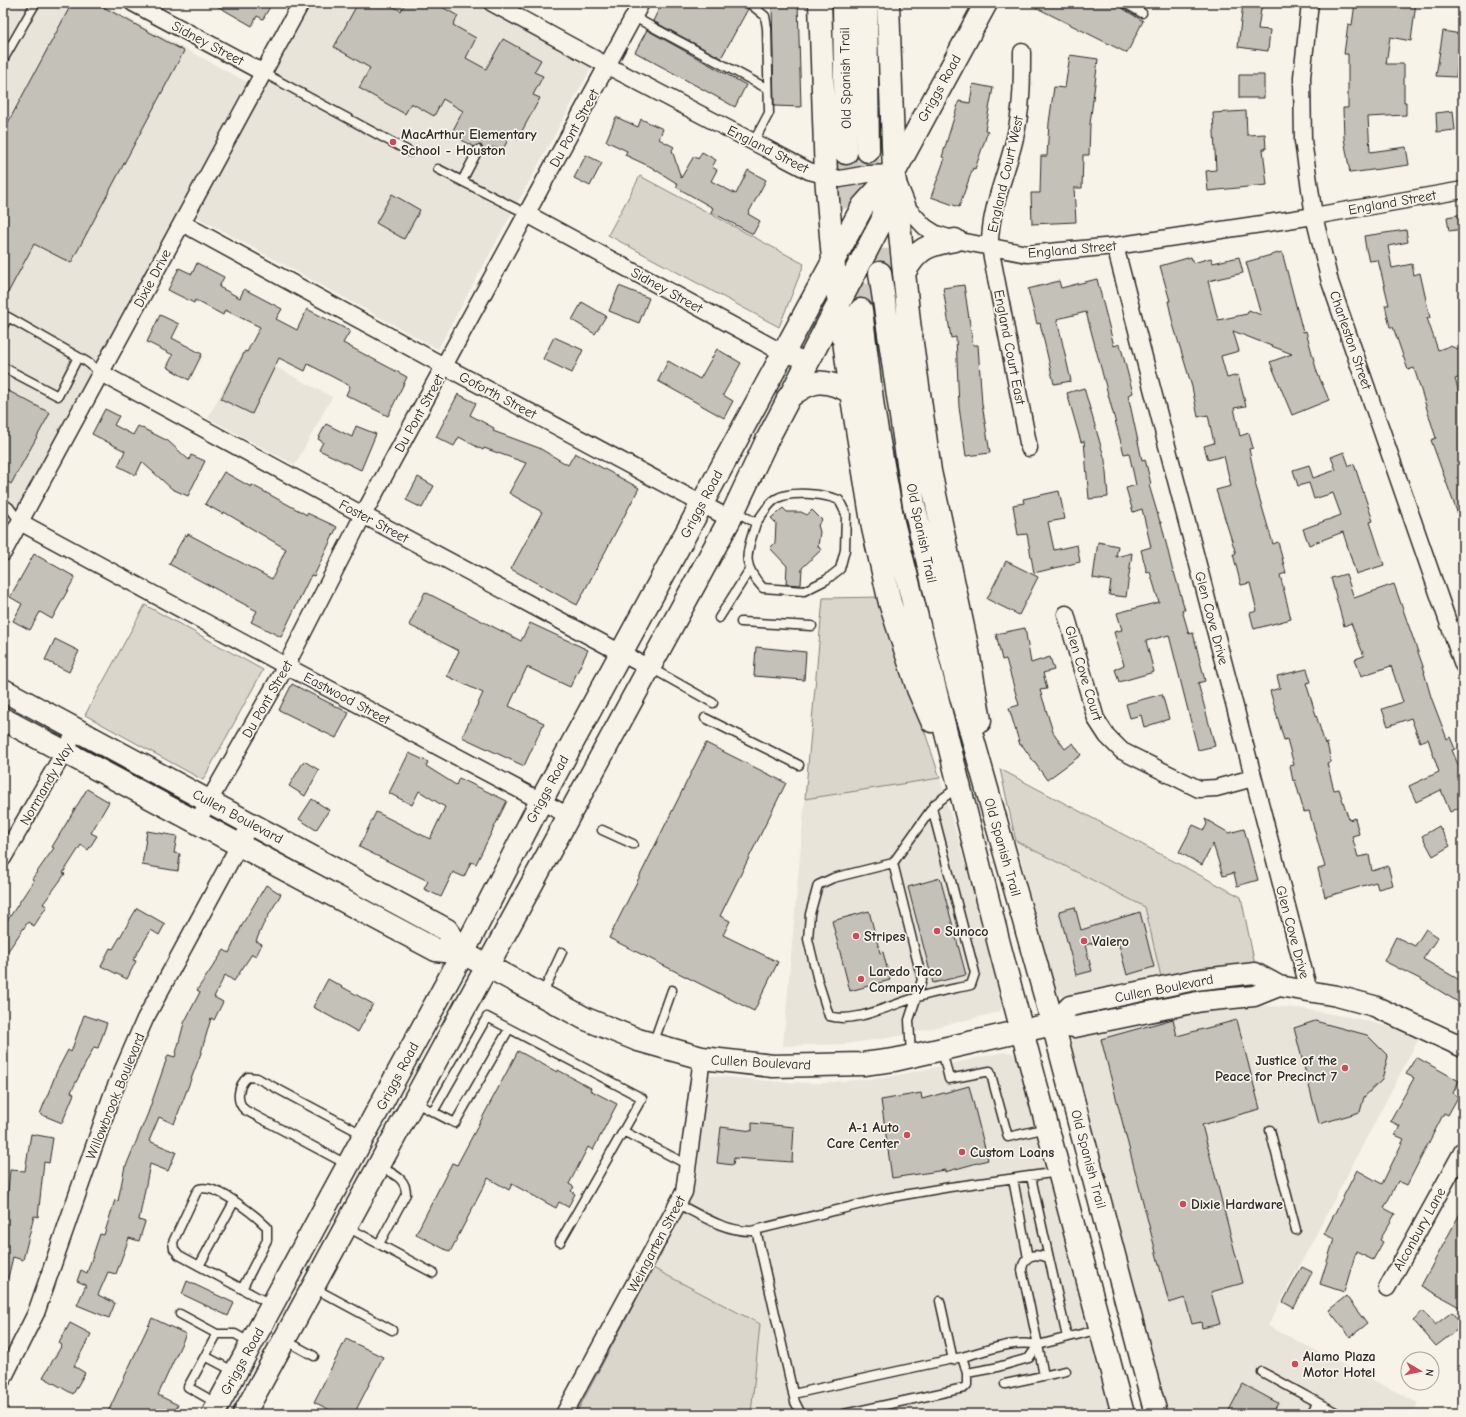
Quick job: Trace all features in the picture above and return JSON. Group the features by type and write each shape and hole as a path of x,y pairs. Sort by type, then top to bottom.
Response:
{"main road":[{"path":"820,3 826,176 833,260 851,392 873,528 890,603 918,689 933,724 953,762"},
{"name":"Old Spanish Trail","path":"844,3 846,153"},
{"name":"Old Spanish Trail","path":"866,3 868,152"},
{"path":"888,3 894,173 904,273 930,472 980,714 983,774 960,786"},
{"name":"Griggs Road","path":"248,1413 285,1339 732,514 788,398 840,304 882,221 894,173 986,3"},
{"name":"Griggs Road","path":"215,1409 464,953 541,801 833,260 863,206 894,173"},
{"path":"904,273 919,251 933,244 955,240"},
{"name":"Old Spanish Trail","path":"880,273 914,505 956,679 1053,1024 1155,1408"},
{"name":"Old Spanish Trail","path":"860,310 873,408 893,522 1022,1031 1101,1328 1116,1412"},
{"path":"788,398 805,385 819,383 838,386 851,392"},
{"name":"Cullen Boulevard","path":"3,690 447,930 464,953"},
{"name":"Cullen Boulevard","path":"3,719 64,753 197,822 436,950 464,953 586,1019 638,1040 702,1058 773,1066 864,1064 911,1056 941,1048 1053,1024"},
{"path":"356,1151 379,1166"},
{"path":"1073,1221 1104,1216"},
{"path":"256,1335 285,1339"},
{"path":"1116,1412 1155,1408"}],"street":[{"name":"Sidney Street","path":"133,3 262,72"},
{"name":"Dixie Drive","path":"3,553 262,72 301,3"},
{"name":"England Street","path":"492,3 753,143 809,171 840,179 894,173 909,210 925,228 936,234 955,240 990,247 1027,254 1114,246 1314,216 1463,190"},
{"name":"Charleston Street","path":"1310,3 1302,77 1303,141 1314,216 1330,282 1463,665"},
{"name":"Du Pont Street","path":"197,822 286,666 363,515 638,10"},
{"name":"England Court West","path":"990,247 989,229 1017,129 1022,91 1022,52"},
{"name":"Sidney Street","path":"527,214 783,353 809,361"},
{"name":"Goforth Street","path":"182,223 444,366 702,503 732,514"},
{"name":"Glen Cove Drive","path":"1114,246 1309,991"},
{"name":"England Court East","path":"990,247 1029,448"},
{"name":"Foster Street","path":"101,373 649,668"},
{"name":"Eastwood Street","path":"20,522 286,666 569,816"},
{"name":"Glen Cove Court","path":"1066,614 1096,719 1107,736 1122,751 1199,789 1216,788 1253,778"},
{"name":"Normandy Way","path":"3,858 77,730"},
{"name":"Willowbrook Boulevard","path":"3,1379 36,1313 112,1095 127,1060 146,1019 251,823"},
{"name":"Cullen Boulevard","path":"1053,1024 1070,1006 1195,980 1255,973 1279,986 1336,996 1374,1006 1463,1047"},
{"name":"Weingarten Street","path":"564,1414 684,1192 702,1058"},
{"name":"Alconbury Lane","path":"1387,1288 1463,1150"}],"lane":[{"path":"749,3 765,16 769,113 753,143"},
{"path":"1125,3 1142,13"},
{"path":"3,60 35,4"},
{"path":"638,10 768,88"},
{"path":"262,72 410,152"},
{"path":"462,181 478,150"},
{"path":"438,169 527,214"},
{"path":"3,326 8,317 78,357 101,373"},
{"path":"3,367 58,396 78,357"},
{"path":"789,495 827,495 839,500 846,514 845,550 840,569 826,580 804,591 763,588 753,577 746,555 756,523 776,499 789,495"},
{"path":"3,503 9,507 20,522"},
{"path":"732,514 756,523"},
{"path":"719,618 750,569"},
{"path":"741,622 812,626"},
{"path":"649,668 713,703"},
{"path":"704,718 799,765"},
{"path":"932,808 975,973 971,985 916,997 851,1018 840,1019 829,1016 808,939 810,914 818,885 833,878 893,863 932,808 942,798 960,786"},
{"path":"602,830 633,844"},
{"path":"893,863 922,980 909,1020 911,1056"},
{"path":"542,995 562,952"},
{"path":"653,1044 672,990"},
{"path":"433,1112 487,1017 642,1098 560,1242"},
{"path":"414,1102 455,1123 509,1029"},
{"path":"941,1048 949,1079 990,1071 1008,1137 1048,1128"},
{"path":"248,1077 257,1078 356,1151 245,1110 241,1106 238,1096 244,1080 248,1077"},
{"path":"1270,1130 1296,1230"},
{"path":"623,1131 688,1165"},
{"path":"379,1166 403,1180 406,1186 406,1194 379,1244"},
{"path":"678,1204 715,1224 737,1231 756,1230 886,1198 950,1187 1060,1172"},
{"path":"1031,1176 1067,1337"},
{"path":"1013,1179 1028,1258"},
{"path":"242,1289 266,1240 268,1232 263,1223 234,1202 210,1188 203,1188 196,1193 173,1242 174,1249 179,1255 242,1289 273,1305"},
{"path":"199,1266 234,1202"},
{"path":"346,1226 433,1273"},
{"path":"756,1230 793,1394 801,1414"},
{"path":"1044,1376 1022,1270 1024,1260 1028,1258 1035,1255 1049,1258"},
{"path":"313,1287 392,1330"},
{"path":"940,1301 953,1360"},
{"path":"180,1314 217,1334 256,1335"},
{"path":"793,1394 953,1360 1018,1343 1038,1345 1101,1328"},
{"path":"215,1409 188,1387 217,1334"},
{"path":"285,1339 314,1356"},
{"path":"967,1373 994,1368 1029,1358 1038,1345"},
{"path":"205,1356 236,1372"},
{"path":"844,1414 964,1388 967,1385 967,1373 962,1357"},
{"path":"1005,1384 1066,1371"},
{"path":"1262,1372 1339,1414"},
{"path":"1311,1414 1317,1403"}],"shaded area":[{"path":"3,3 100,3 249,83 3,535"},
{"name":"MacArthur Elementary School - Houston","path":"312,3 473,3 591,68 438,349 195,216"},
{"path":"640,176 804,264 779,327 608,235"},
{"path":"244,350 332,397 295,465 208,418"},
{"path":"883,597 889,623 940,778 805,799 823,598"},
{"path":"145,605 263,670 203,780 85,715"},
{"path":"1000,769 1241,897 1255,965 1204,967 1161,977 1145,907 1016,841"},
{"path":"940,778 1000,983 1003,1006 999,1012 900,1036 846,1044 783,1046 805,799"},
{"path":"1016,841 1145,907 1161,977 1067,998 1056,992"},
{"path":"1243,1004 1298,1008 1359,1019 1397,1029 1419,1038 1268,1326 1418,1403 1413,1414 1168,1414 1070,1044 1074,1038 1080,1035 1182,1012"},
{"path":"1004,1052 1013,1053 1020,1058 1026,1076 1041,1150 1110,1414 751,1414 760,1324 653,1268 692,1193 697,1177 705,1075 781,1082 823,1083 890,1077"},
{"path":"653,1268 760,1324 751,1414 581,1414 577,1412"}],"building":[{"path":"72,3 96,3 184,51 71,263 34,244 3,302 3,132"},
{"path":"212,3 272,3 263,19 257,16 252,26"},
{"path":"358,3 387,3 401,11 405,3 435,3 458,16 453,25 476,38 466,58 486,69 503,39 541,60 534,72 543,76 533,95 540,98 517,140 510,136 502,151 493,147 489,155 483,152 481,145 474,147 451,134 463,111 443,99 434,116 411,103 405,114 359,88 370,68 334,47"},
{"path":"662,3 744,3 748,9 721,58 653,21"},
{"path":"772,3 798,3 801,107 774,106"},
{"path":"1027,3 1120,3 1122,8 1143,21 1127,53"},
{"path":"1243,3 1262,3 1258,29 1270,30 1268,51 1238,47"},
{"path":"1355,3 1416,3 1411,41 1390,37 1386,64 1404,64 1404,102 1406,102 1406,115 1368,117 1370,152 1406,147 1409,165 1350,173 1344,138 1343,108 1348,108 1348,54 1344,54 1348,24 1352,25"},
{"path":"647,30 746,85 735,107 635,52"},
{"path":"1443,31 1461,34 1456,77 1436,76"},
{"path":"1070,55 1098,59 1090,124 1089,155 1083,155 1082,188 1074,188 1076,222 1032,224 1031,193 1040,193 1041,156 1047,156 1049,123 1054,87 1065,88"},
{"path":"1239,75 1264,75 1264,98 1239,98"},
{"path":"973,84 993,88 985,130 988,131 975,169 973,168 959,207 931,197 945,158 942,157 959,101 970,103"},
{"path":"1246,111 1247,135 1265,134 1266,149 1263,149 1267,185 1208,191 1206,171 1216,170 1213,113"},
{"path":"1453,111 1455,130 1437,132 1436,113"},
{"path":"616,117 638,127 641,119 663,129 659,139 674,147 672,150 681,178 694,156 698,159 702,152 716,160 712,167 717,170 711,181 736,194 748,170 766,180 748,214 760,221 753,234 711,212 713,208 676,187 678,184 651,167 625,155 627,151 606,141"},
{"path":"586,155 602,163 590,186 574,178"},
{"path":"392,194 420,210 404,239 376,223"},
{"path":"1463,214 1463,229 1449,231 1447,217"},
{"path":"1406,230 1408,242 1388,246 1392,268 1412,264 1414,275 1420,273 1430,318 1427,318 1438,350 1450,346 1463,351 1463,366 1458,378 1455,379 1463,405 1463,522 1461,523 1431,440 1436,438 1414,368 1408,370 1393,327 1390,327 1385,305 1389,305 1378,260 1369,261 1366,249 1364,236"},
{"path":"1282,252 1303,332 1306,331 1317,372 1329,400 1292,415 1270,362 1292,354 1233,331 1239,351 1221,356 1227,378 1238,375 1246,406 1234,408 1240,436 1249,433 1253,448 1249,449 1255,483 1273,544 1278,542 1286,573 1280,575 1291,619 1254,629 1250,613 1257,611 1250,583 1241,585 1233,554 1236,554 1216,490 1231,486 1224,456 1208,460 1204,446 1214,443 1208,415 1198,417 1192,387 1173,324 1168,301 1170,301 1160,266 1191,257 1193,263 1211,258 1213,263 1239,257 1243,273 1208,281 1218,320 1247,314 1249,310 1261,315 1246,262"},
{"path":"197,263 224,277 219,287 240,298 244,289 282,309 276,319 297,330 307,309 350,331 343,343 407,377 388,416 346,395 350,386 308,364 305,371 279,358 252,414 221,399 245,351 247,352 260,327 225,310 223,315 195,300 194,303 168,290 179,268 192,274"},
{"path":"1097,279 1114,346 1120,344 1133,393 1128,395 1142,460 1145,459 1151,484 1149,485 1161,522 1173,572 1185,610 1182,610 1189,634 1193,633 1205,681 1198,683 1215,746 1198,750 1169,635 1146,641 1154,672 1119,682 1115,669 1124,665 1114,632 1122,630 1117,613 1159,602 1150,572 1147,573 1141,550 1151,547 1142,509 1133,512 1126,488 1136,485 1129,453 1124,454 1086,312 1057,319 1071,381 1054,384 1040,323 1037,324 1028,289 1059,281 1061,288"},
{"path":"964,285 973,345 978,345 982,404 990,453 966,456 959,407 956,337 951,338 943,288"},
{"path":"619,286 649,298 639,323 609,311"},
{"path":"582,302 606,316 595,334 572,320"},
{"path":"160,315 179,324 172,338 202,354 189,380 167,367 173,355 147,342"},
{"path":"554,337 583,350 572,373 543,359"},
{"path":"717,349 741,363 723,395 733,401 724,418 658,381 668,361 700,379"},
{"path":"3,388 50,413 11,484 3,479"},
{"path":"1084,388 1105,460 1108,497 1089,499 1084,441 1081,442 1067,393"},
{"path":"458,394 476,403 470,415 494,428 493,431 539,448 568,465 575,453 639,488 577,605 511,569 542,512 509,493 526,463 484,448 483,450 459,437 454,446 436,437"},
{"path":"105,409 119,416 114,425 133,435 138,426 168,441 189,460 191,455 205,461 188,496 172,489 142,462 136,475 118,466 125,451 92,434"},
{"path":"326,424 352,437 356,426 376,434 361,470 319,450 323,442 318,439"},
{"path":"1344,452 1349,466 1354,464 1373,521 1370,522 1384,565 1356,574 1343,532 1309,545 1303,529 1341,515 1333,493 1314,499 1309,483 1298,486 1293,470 1309,465 1313,478 1336,470 1331,457"},
{"path":"224,472 251,487 252,485 307,515 307,513 337,527 314,576 311,575 281,637 251,622 257,611 169,564 185,535 187,536 188,534 272,579 286,549 224,512 223,514 205,504"},
{"path":"418,477 434,486 422,508 406,500"},
{"path":"1059,491 1065,519 1048,522 1054,550 1077,545 1080,562 1034,573 1027,534 1018,535 1013,505 1024,503 1023,499"},
{"path":"783,508 787,512 801,512 807,515 812,510 822,520 818,525 820,532 818,546 821,550 802,568 801,585 786,584 787,566 770,548 775,543 776,523 771,518"},
{"path":"1098,542 1118,546 1116,557 1132,553 1126,597 1109,595 1111,581 1093,578"},
{"path":"34,554 75,577 52,619 40,612 30,630 13,621 22,604 10,597"},
{"path":"1006,561 1038,577 1019,615 987,599"},
{"path":"1346,574 1354,598 1394,584 1425,672 1431,697 1447,739 1450,737 1455,749 1452,750 1463,777 1463,806 1450,812 1441,790 1416,802 1409,786 1439,772 1428,739 1420,742 1411,718 1388,726 1382,709 1403,702 1391,666 1361,676 1355,659 1364,656 1351,623 1344,626 1331,578"},
{"path":"425,592 521,641 530,623 588,650 570,687 527,667 509,706 544,723 524,766 462,737 483,693 447,676 459,651 409,625"},
{"path":"1025,628 1031,663 1050,657 1054,670 1043,673 1047,689 1040,690 1053,732 1065,749 1073,743 1081,755 1047,780 1022,745 1020,745 1009,708 1019,705 1006,659 1002,660 996,634"},
{"path":"55,639 79,651 69,672 45,660"},
{"path":"756,647 806,652 804,680 754,676"},
{"path":"1307,669 1311,682 1306,683 1325,744 1327,743 1331,762 1327,763 1334,790 1339,789 1349,820 1355,818 1359,834 1352,836 1358,857 1369,855 1372,871 1388,866 1393,885 1378,889 1376,882 1325,897 1318,869 1325,867 1309,811 1304,812 1295,780 1293,781 1290,766 1294,765 1287,739 1284,740 1270,691 1280,688 1277,676"},
{"path":"292,684 349,713 336,738 279,710"},
{"path":"1162,694 1169,719 1144,727 1141,715 1130,718 1126,704"},
{"path":"706,743 786,783 720,916 730,921 723,935 778,962 754,1011 609,938"},
{"path":"409,753 428,762 426,766 456,785 459,778 507,801 476,864 471,862 464,877 453,872 441,897 424,889 428,881 359,847 376,812 430,839 445,807 419,791 412,805 389,793"},
{"path":"304,761 319,770 305,796 289,786"},
{"path":"87,789 109,802 91,833 97,836 88,850 81,845 63,873 65,874 43,904 47,906 34,926 28,922 3,958 3,927 34,880 32,879 54,848 52,847"},
{"path":"312,799 329,810 316,830 299,819"},
{"path":"1205,819 1229,833 1244,829 1258,880 1237,886 1234,873 1223,876 1213,844 1202,865 1179,852 1193,825 1204,830 1207,824"},
{"path":"1439,826 1450,846 1433,856 1422,836"},
{"path":"147,831 177,836 174,853 180,854 178,871 142,865"},
{"name":"Sunoco","path":"940,878 966,975 933,983 908,887"},
{"path":"266,885 281,894 263,925 256,941 262,944 256,956 252,954 234,981 225,975 214,997 223,1002 214,1020 211,1018 201,1053 174,1124 159,1117 149,1141 176,1152 168,1171 150,1164 139,1220 145,1222 139,1241 129,1238 116,1274 108,1272 98,1295 115,1303 109,1318 77,1305 86,1285 77,1281 81,1270 87,1273 100,1234 104,1235 115,1200 118,1201 125,1166 148,1113 168,1055 175,1057 184,1023 200,992 197,990 224,950 229,953 243,923"},
{"path":"1075,907 1081,930 1140,912 1154,967 1127,975 1117,937 1085,945 1092,971 1076,975 1059,911"},
{"path":"137,908 165,924 159,935 151,930 133,960 136,961 127,979 101,966 110,948 113,949"},
{"name":"Stripes","path":"869,911 880,953 883,952 890,980 850,991 832,921"},
{"path":"1426,929 1438,937 1423,959 1463,982 1463,1005 1422,980 1384,961 1396,937 1415,946"},
{"path":"328,979 373,1004 358,1032 313,1007"},
{"path":"84,1015 107,1023 98,1048 94,1047 71,1092 74,1094 62,1123 40,1114 57,1071 68,1050 71,1052"},
{"name":"Dixie Hardware","path":"1173,1019 1177,1036 1237,1020 1260,1109 1202,1125 1243,1283 1211,1292 1220,1324 1202,1328 1201,1322 1192,1324 1185,1298 1169,1303 1101,1039"},
{"name":"Justice of the Peace for Precinct 7","path":"1315,1021 1367,1035 1388,1056 1382,1080 1364,1097 1360,1112 1319,1124 1294,1028"},
{"path":"518,1051 557,1072 558,1070 591,1088 590,1090 617,1104 593,1150 588,1147 569,1184 574,1187 571,1191 575,1194 568,1207 559,1202 556,1208 512,1184 509,1190 488,1178 450,1252 416,1234 452,1163 457,1165"},
{"path":"1416,1057 1459,1081 1453,1093 1458,1097 1448,1115 1444,1113 1407,1185 1398,1181 1384,1208 1395,1214 1380,1240 1383,1242 1373,1260 1356,1252 1344,1292 1320,1284 1334,1239 1324,1234 1357,1170 1382,1184 1404,1139 1395,1135 1400,1126 1390,1121 1414,1078 1406,1074"},
{"path":"969,1086 988,1160 945,1172 945,1170 892,1178 881,1100 921,1093 922,1099"},
{"path":"752,1123 794,1127 792,1162 734,1158 733,1165 717,1163 721,1127 752,1131"},
{"path":"31,1134 53,1138 49,1163 44,1162 38,1217 34,1216 23,1260 13,1257 7,1282 3,1281 3,1200 7,1201 10,1170 25,1171"},
{"path":"1463,1208 1463,1309 1421,1286"},
{"path":"1302,1267 1312,1272 1294,1308 1283,1302"},
{"path":"187,1281 234,1303 228,1316 182,1294"},
{"path":"1346,1296 1367,1324 1350,1337 1329,1310"},
{"path":"1423,1311 1435,1325 1452,1312 1462,1326 1436,1346 1413,1320"},
{"path":"152,1318 186,1334 158,1395 178,1405 174,1414 107,1414"},
{"path":"70,1323 91,1334 74,1366 85,1373 73,1394 43,1377 62,1345 59,1343"},
{"path":"346,1339 383,1357 354,1414 338,1414 314,1402"},
{"path":"1243,1384 1278,1403 1272,1414 1227,1414"}],"tunnel":[{"path":"868,151 880,273"},
{"path":"846,153 861,310"}],"place":[{"name":"MacArthur Elementary School - Houston","path":"393,142"},
{"name":"Sunoco","path":"937,931"},
{"name":"Stripes","path":"856,936"},
{"name":"Valero","path":"1084,941"},
{"name":"Laredo Taco Company","path":"861,979"},
{"name":"Justice of the Peace for Precinct 7","path":"1345,1068"},
{"name":"A-1 Auto Care Center","path":"907,1135"},
{"name":"Custom Loans","path":"962,1152"},
{"name":"Dixie Hardware","path":"1183,1204"},
{"name":"Alamo Plaza Motor Hotel","path":"1295,1364"}]}
